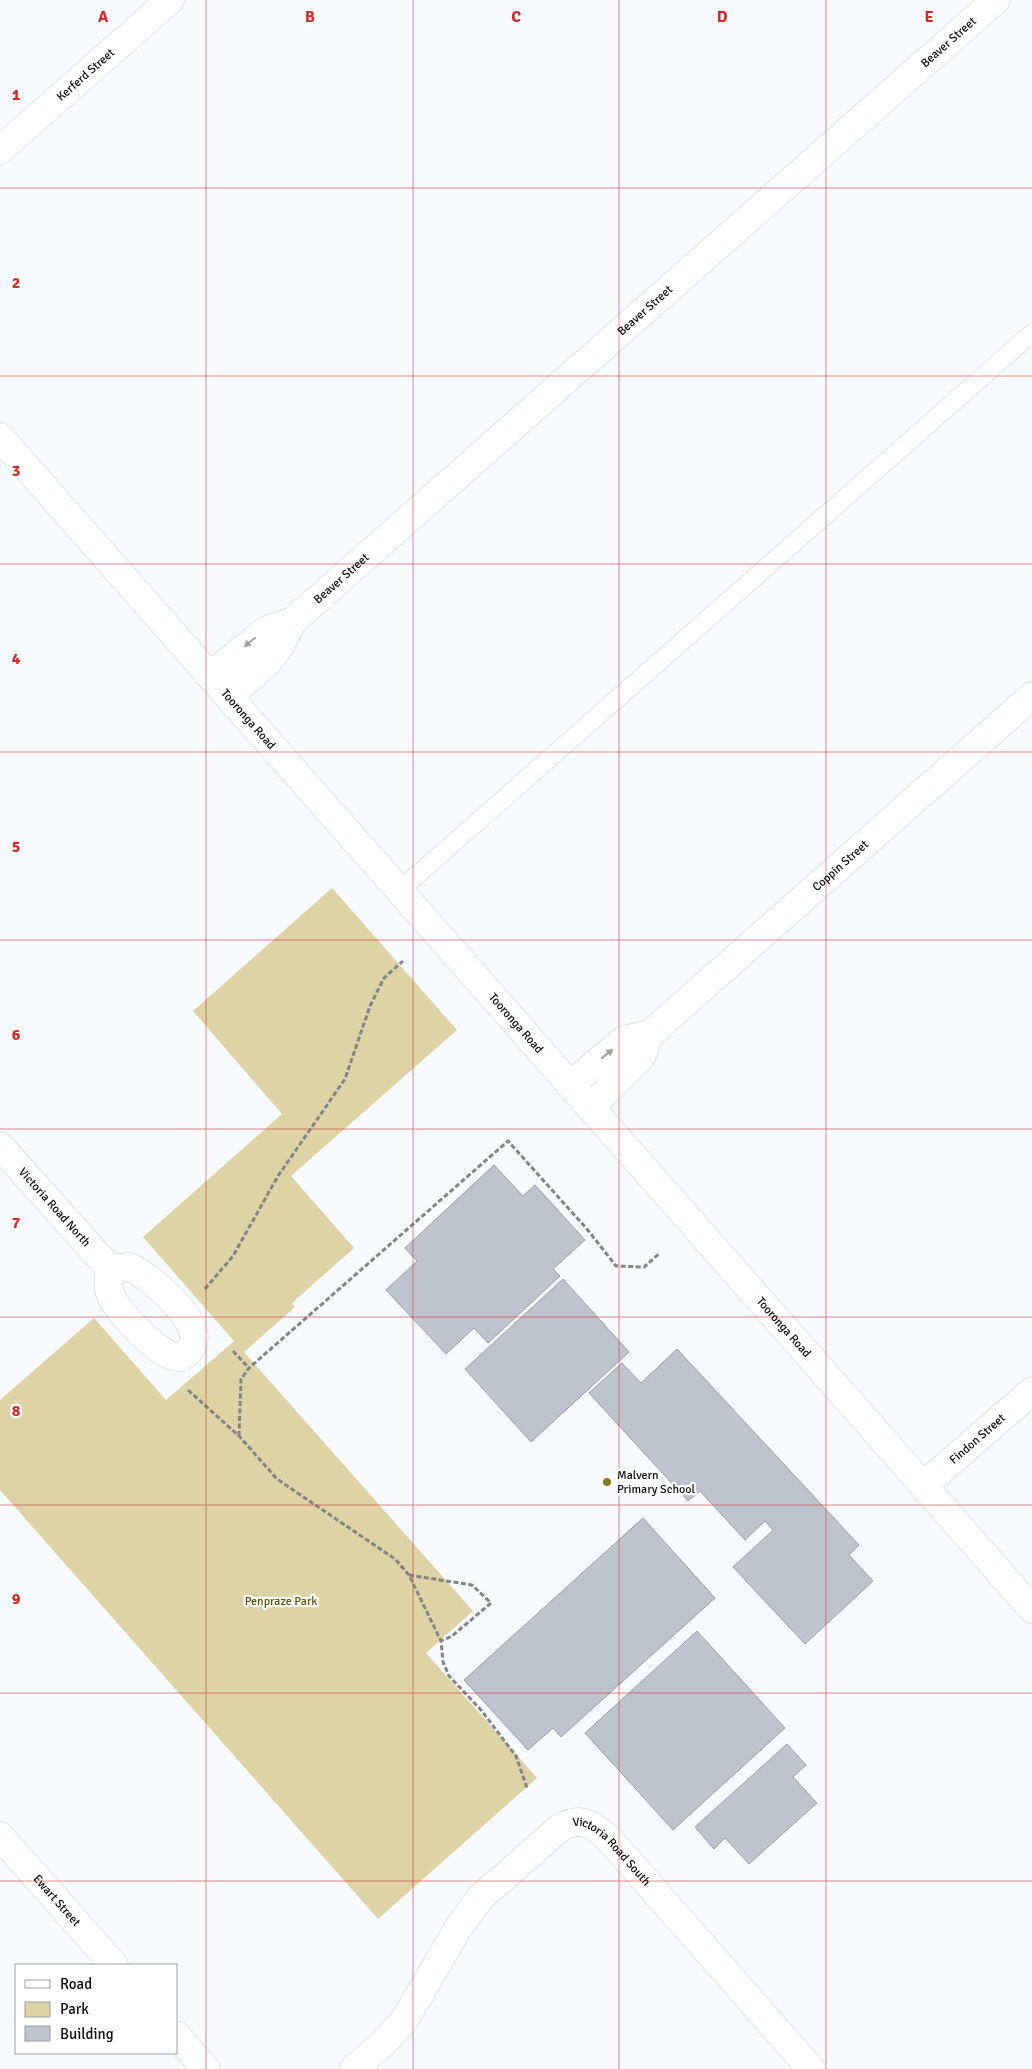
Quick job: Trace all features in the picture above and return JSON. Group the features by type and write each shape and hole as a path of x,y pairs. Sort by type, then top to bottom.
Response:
{"street":[{"name":"Kerferd Street","path":"0,150 170,0"},
{"name":"Beaver Street","path":"229,697 269,661 280,646 293,621 996,0"},
{"name":"Tooronga Road","path":"0,438 1032,1609"},
{"name":"Beaver Street","path":"210,676 265,631 293,621"},
{"name":"Coppin Street","path":"590,1108 641,1057 650,1034 1032,696"},
{"name":"Coppin Street","path":"570,1085 624,1040 650,1034"},
{"name":"Victoria Road North","path":"0,1146 110,1269"},
{"name":"Findon Street","path":"923,1486 1032,1391"},
{"name":"Victoria Road South","path":"354,2069 381,2046 404,2021 457,1930 481,1897 561,1827 572,1821 583,1822 593,1826 608,1838 811,2069"},
{"name":"Ewart Street","path":"0,1836 113,1964"},
{"path":"178,2037 206,2069"}],"lane":[{"path":"399,891 1032,333"}],"path":[{"path":"205,1289 233,1256 278,1176 344,1079 370,1006 384,978 403,961"},
{"path":"239,1436 241,1379 249,1368 508,1141 587,1229 616,1266 644,1267 660,1253"},
{"path":"233,1351 249,1368"},
{"path":"188,1390 239,1436 276,1479 394,1559 409,1574 441,1641 443,1662 449,1676 481,1710 516,1756 527,1788"},
{"path":"409,1574 472,1585 491,1603 452,1636 441,1641"}],"green space":[{"name":"Penpraze Park","path":"332,888 457,1030 291,1176 354,1248 292,1303 295,1307 244,1352 473,1611 426,1653 537,1778 378,1919 0,1490 0,1400 94,1318 166,1400 234,1341 143,1237 282,1114 193,1011"}],"building":[{"path":"494,1165 523,1196 535,1185 585,1240 553,1269 560,1276 488,1343 474,1328 446,1354 386,1290 417,1261 405,1248"},
{"path":"563,1279 629,1352 531,1442 465,1369"},
{"path":"677,1349 859,1545 849,1555 873,1581 805,1644 733,1567 773,1530 765,1521 745,1540 700,1491 688,1501 589,1393 622,1363 641,1383"},
{"path":"643,1518 715,1598 561,1737 553,1728 528,1750 464,1680"},
{"path":"697,1631 785,1728 673,1830 585,1733"},
{"path":"787,1744 806,1765 793,1777 817,1803 749,1864 725,1838 714,1849 695,1827"}],"place":[{"name":"Malvern Primary School","path":"607,1482"}]}
